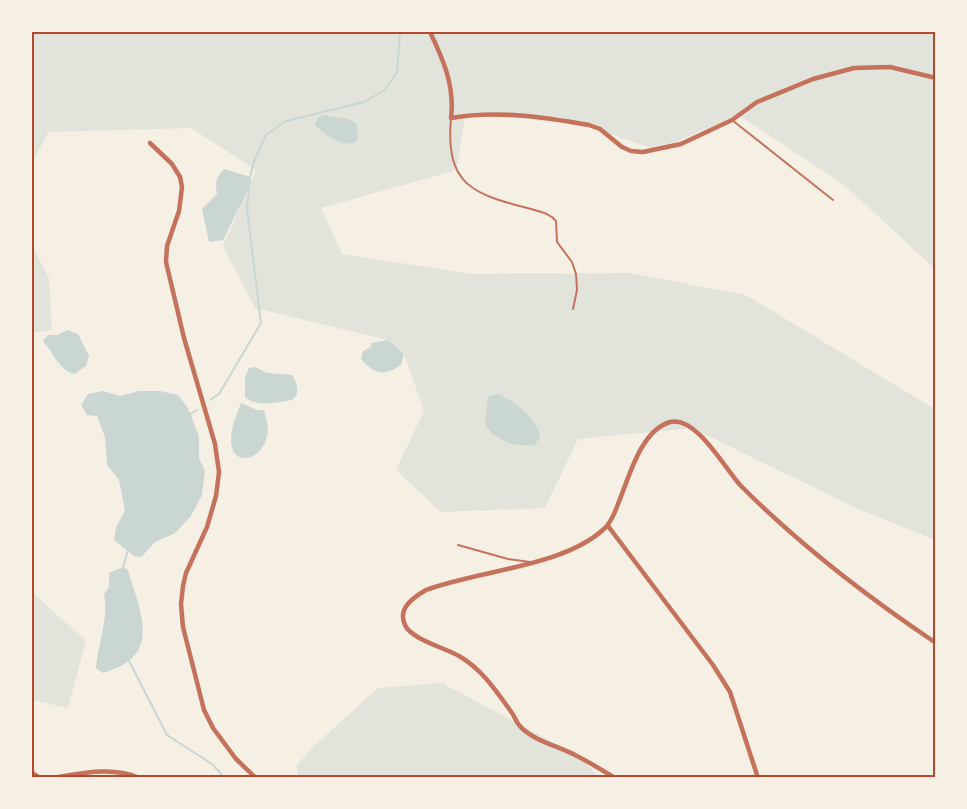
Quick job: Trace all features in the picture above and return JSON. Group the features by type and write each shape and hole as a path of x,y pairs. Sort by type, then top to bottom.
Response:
{"street":[{"path":"430,32 450,81 451,118 489,114 517,115 589,125 600,129 622,147 632,151 643,152 681,144 732,120 757,102 813,79 854,68 890,67 911,70 936,78"},
{"path":"150,143 172,164 180,177 182,188 179,211 167,246 166,262 184,338 215,444 219,472 216,496 207,527 186,573 181,604 183,627 204,710 213,728 236,759 256,777"},
{"path":"615,777 519,726 496,690 477,669 460,656 412,634 402,618 406,605 426,590 533,562 573,548 608,526 642,445 662,425 671,422 685,423 692,428 707,442 741,486 825,562 875,601 936,643"},
{"path":"608,526 713,665 730,692 758,777"},
{"path":"52,777 93,772 129,772 140,777"},
{"path":"32,773 40,777"}],"lane":[{"path":"451,118 449,140 451,157 468,185 495,200 549,214 556,221 557,242 572,262 578,283 573,309"},
{"path":"732,120 833,200"},
{"path":"458,545 508,560 533,562"}],"shaded area":[{"path":"32,32 935,32 935,269 843,184 738,115 657,150 574,122 465,115 457,170 321,208 342,254 472,274 630,273 746,295 935,409 935,540 858,509 692,428 578,439 545,508 441,512 396,470 424,411 404,354 388,340 255,308 223,246 256,170 191,128 49,132 32,162"},
{"path":"323,115 348,119 356,123 358,134 356,142 339,142 324,133 315,125 318,118"},
{"path":"224,169 250,177 251,184 223,240 209,242 202,209 217,194 217,180"},
{"path":"32,246 49,278 52,330 32,333"},
{"path":"68,330 78,334 89,356 86,366 74,374 60,365 43,341 48,335 57,335"},
{"path":"388,340 404,354 401,365 390,371 375,371 361,359 363,351 371,347 372,343"},
{"path":"255,367 267,373 292,375 297,388 295,398 274,403 261,403 245,397 245,378 249,368"},
{"path":"103,391 120,396 139,391 160,391 178,395 188,408 199,437 199,458 205,471 202,495 191,516 175,533 155,542 141,557 134,556 114,540 116,528 125,510 119,480 107,465 105,437 97,416 87,415 81,405 88,394"},
{"path":"499,394 518,407 535,424 540,438 534,445 519,445 501,440 485,425 489,396"},
{"path":"241,403 257,410 264,410 268,427 262,448 256,454 242,458 233,449 231,440 233,425"},
{"path":"123,567 128,570 142,618 141,645 134,656 122,666 103,673 96,668 105,613 104,594 109,587 109,573"},
{"path":"32,592 86,641 68,708 32,700"},
{"path":"442,683 577,755 599,777 299,778 296,766 314,746 378,688"}],"waterway":[{"path":"210,400 219,394 261,323 247,208 254,161 266,135 286,121 364,102 385,90 397,72 400,32"},
{"path":"189,415 197,410"},
{"path":"123,568 128,550"},
{"path":"128,659 167,735 212,764 225,778"}]}
